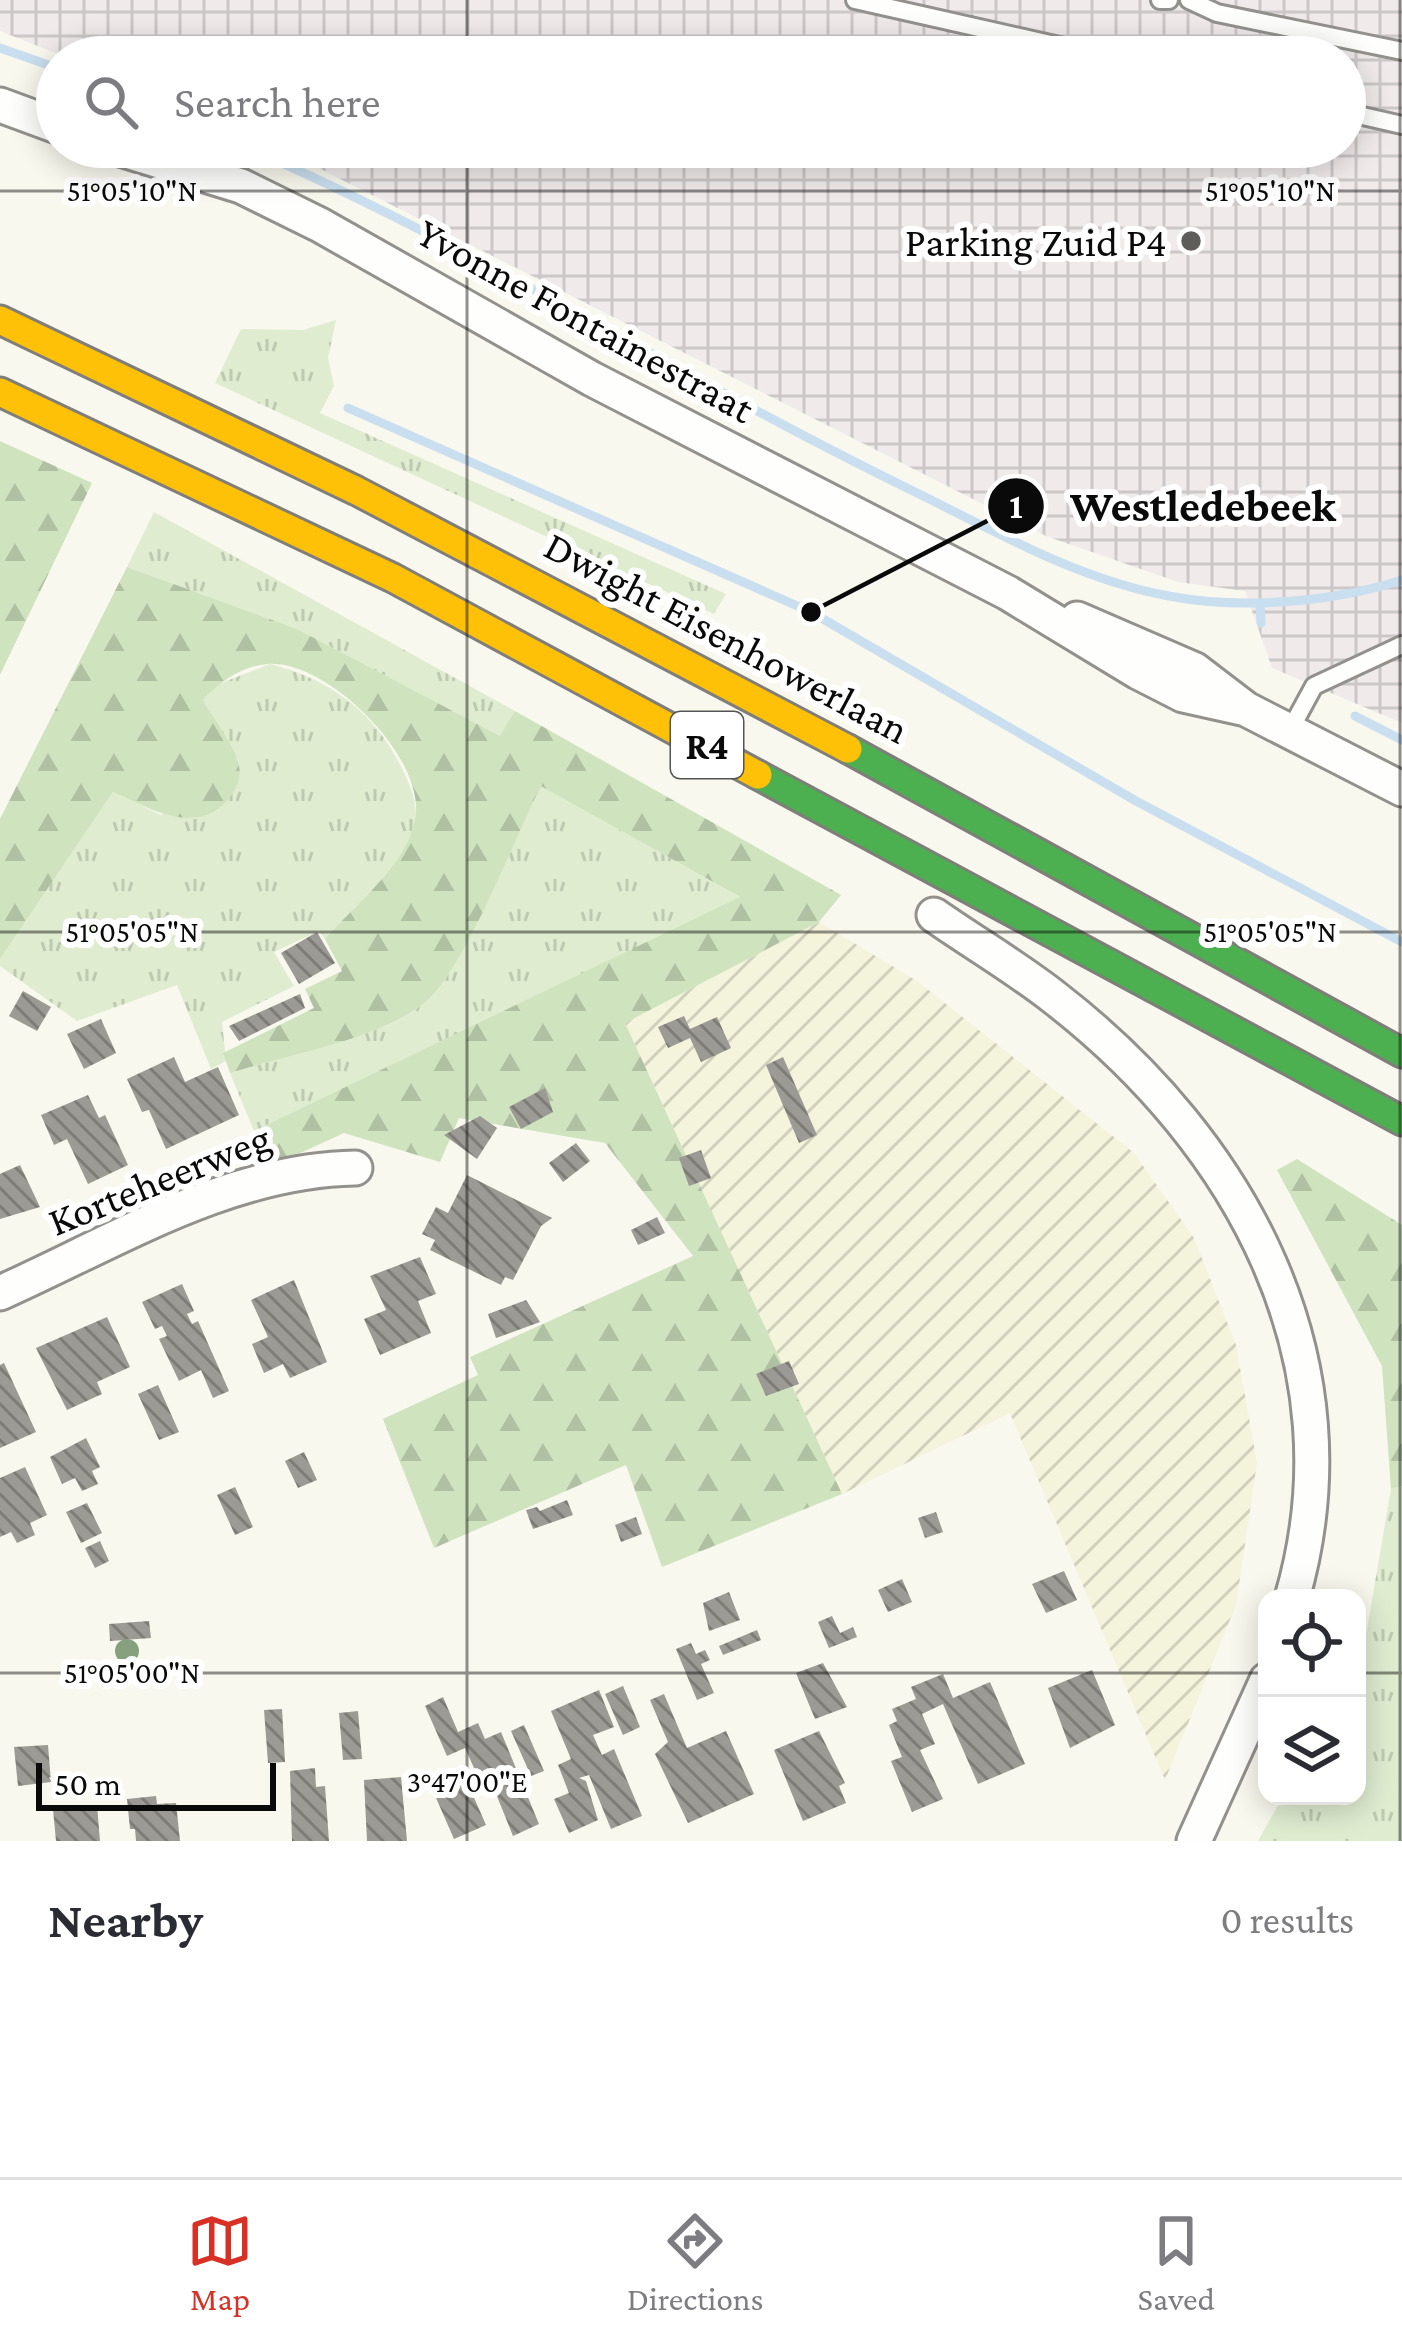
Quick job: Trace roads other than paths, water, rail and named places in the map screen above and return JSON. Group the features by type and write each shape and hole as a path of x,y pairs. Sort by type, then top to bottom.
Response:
{"highway":[{"name":"Dwight Eisenhowerlaan","path":"0,320 306,463 762,700 1402,1053"},
{"name":"R4","path":"0,392 393,578 1402,1121"}],"street":[{"path":"0,105 36,118"},
{"name":"Yvonne Fontainestraat","path":"182,168 241,186 301,215 592,379 1008,593 1195,670 1246,710 1402,790"},
{"path":"934,915 1057,999 1132,1070 1190,1133 1268,1255 1292,1311 1307,1376 1314,1439 1306,1549 1295,1589"},
{"name":"Korteheerweg","path":"0,1293 253,1180 305,1169 356,1168"},
{"path":"1194,1841 1259,1697"}],"lane":[{"path":"855,0 1015,36"},
{"path":"1189,0 1217,13 1329,36"},
{"path":"1366,44 1402,51"},
{"path":"1366,117 1402,125"},
{"path":"1289,732 1314,686 1402,645"}],"waterway":[{"path":"0,48 36,61"},
{"path":"292,168 497,270 909,489 1036,552 1101,578 1169,596 1256,603 1317,598 1402,580"},
{"path":"348,408 811,612 1136,801 1402,942"},
{"path":"1260,603 1261,623"},
{"path":"1355,716 1402,740"}],"place":[{"name":"Parking Zuid P4","path":"1191,241"},
{"name":"Westledebeek","path":"811,612"}]}
